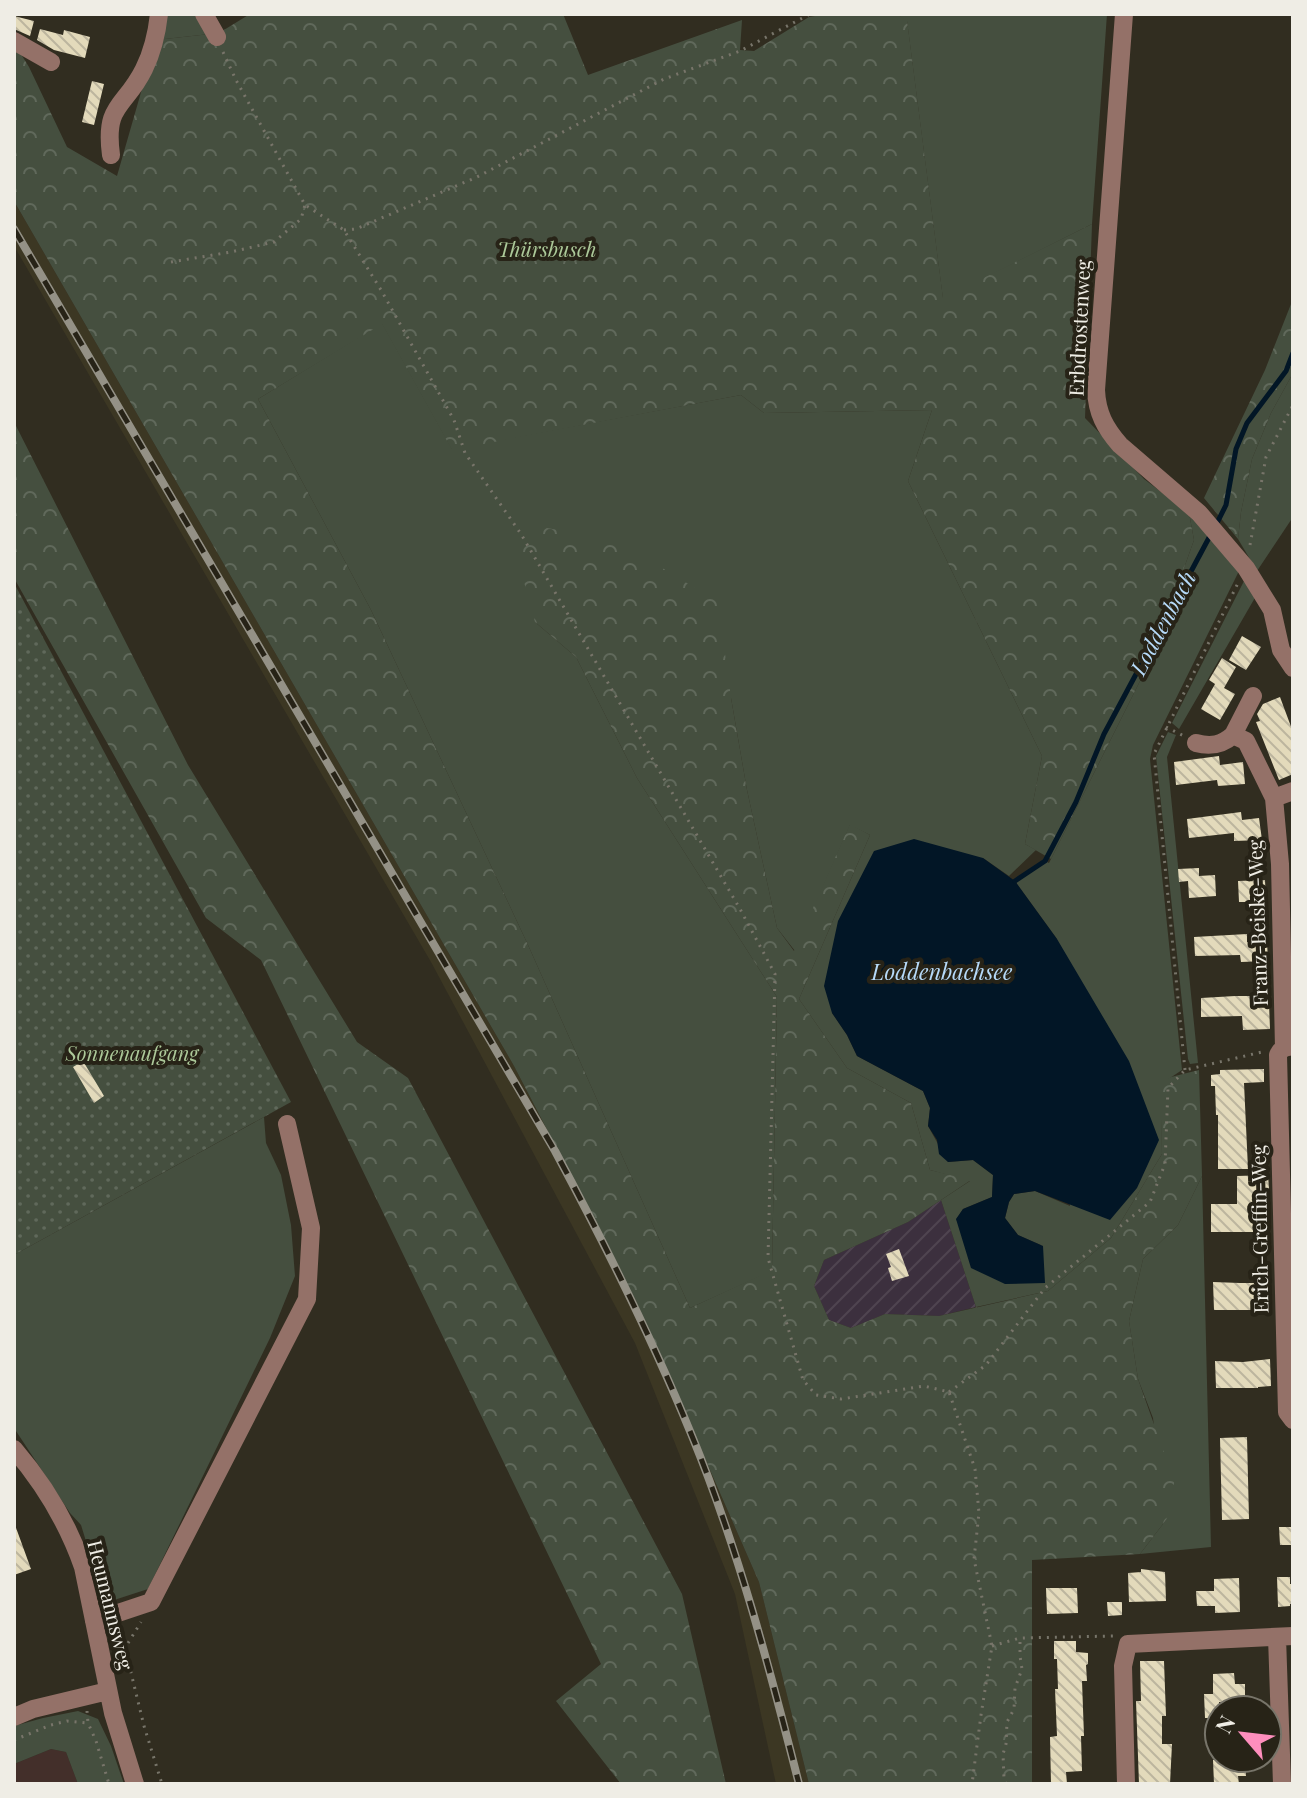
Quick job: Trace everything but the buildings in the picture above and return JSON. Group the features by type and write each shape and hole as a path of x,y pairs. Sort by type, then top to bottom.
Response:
{"street":[{"path":"111,155 108,137 112,116 144,68 159,14"},
{"path":"204,14 217,37"},
{"name":"Erbdrostenweg","path":"1124,14 1097,403 1103,421 1120,445 1199,513 1246,568 1284,624 1281,650 1293,668"},
{"path":"14,41 51,62"},
{"path":"1190,740 1207,746 1227,741 1253,696"},
{"name":"Franz-Beiske-Weg","path":"1233,735 1246,741 1274,798 1280,864 1286,1048"},
{"path":"1274,798 1293,791"},
{"name":"Erich-Greffin-Weg","path":"1286,1048 1278,1055 1287,1412 1293,1420"},
{"path":"94,1621 151,1602 307,1299 311,1228 287,1124"},
{"name":"Heumannsweg","path":"14,1449 55,1507 83,1567 108,1691 135,1784"},
{"path":"1126,1784 1123,1666 1128,1644 1285,1637 1282,1784"},
{"path":"14,1717 33,1709 108,1691"}],"path":[{"path":"344,230 356,229 477,177 664,79 740,51 810,14"},
{"path":"217,37 236,80 305,205 344,230 381,290 454,420 465,453 521,534 775,974 768,1258 803,1380 816,1395 841,1399 924,1386 949,1392 986,1365 1045,1288 1150,1202 1165,1164 1168,1088 1185,1070 1286,1048"},
{"path":"171,262 274,242 301,219 305,205"},
{"path":"1185,1070 1154,754 1246,568 1266,457 1293,405"},
{"path":"1166,727 1190,740"},
{"path":"949,1392 975,1469 979,1513 974,1559 992,1646 972,1784"},
{"path":"151,1602 125,1648 162,1784"},
{"path":"992,1646 1020,1638 1112,1635 1128,1644"},
{"path":"1006,1784 1003,1754 1007,1722 1014,1709 1015,1688 1022,1669 1020,1638"},
{"path":"14,1740 67,1721 88,1723 109,1784"}],"shaded area":[{"path":"14,201 514,1066 636,1301 759,1582 809,1784 776,1784 735,1594 635,1343 431,962 14,246"},
{"path":"941,1200 976,1307 939,1316 885,1314 851,1328 829,1320 814,1286 824,1260 908,1222"},
{"path":"51,1749 66,1752 78,1784 14,1784 14,1764"}],"green space":[{"path":"160,14 207,14 219,33 156,40"},
{"name":"Thürsbusch","path":"250,14 563,14 588,75 742,20 740,50 754,51 809,17 896,14 907,20 943,298 1092,224 1085,418 1144,479 1189,513 1194,540 1153,655 1051,859 1025,844 1042,756 908,481 932,410 764,413 741,395 452,450 382,324 258,399 371,610 528,945 690,1308 772,1270 777,997 637,778 576,657 535,622 513,542 547,528 618,541 718,602 747,790 777,928 794,951 850,824 870,835 799,999 847,1068 911,1103 930,1170 971,1180 908,1222 824,1260 814,1286 829,1320 851,1328 885,1314 939,1316 1048,1291 1111,1238 1162,1154 1160,1083 1199,1070 1202,1176 1178,1225 1143,1259 1129,1321 1138,1379 1174,1481 1174,1501 1166,1520 1140,1554 1032,1560 1032,1784 809,1784 759,1582 636,1301 514,1066 14,201 14,43 29,67 67,147 117,176 156,40 219,33"},
{"path":"896,14 1107,14 1092,224 943,299 907,21"},
{"path":"1293,299 1293,373 1271,413 1252,459 1238,539 1204,498 1265,370"},
{"path":"382,323 452,449 741,395 764,413 932,410 908,481 1042,756 1025,844 1036,850 1009,876 983,858 832,1013 857,1056 923,1091 930,1108 928,1126 948,1162 973,1160 993,1175 992,1197 963,1209 956,1220 1043,1246 1018,1235 1005,1218 1014,1194 1035,1191 1070,1206 1057,939 1015,881 1045,861 1049,863 1153,655 1194,540 1189,513 1239,571 1153,745 1150,759 1182,1070 1161,1084 1162,1154 1111,1238 1048,1291 976,1307 941,1200 970,1181 930,1170 911,1103 847,1068 799,999 870,835 850,825 795,951 777,928 731,698 535,622 576,657 637,778 777,997 772,1271 690,1308 528,945 371,610 258,399"},
{"path":"1293,373 1293,517 1257,571 1238,539 1241,512 1252,459 1271,413"},
{"path":"14,422 188,765 357,1042 408,1078 682,1594 726,1784 621,1784 556,1701 601,1664 261,960 206,918 14,578"},
{"path":"1244,581 1256,596 1179,729 1172,723"},
{"name":"Sonnenaufgang","path":"14,583 291,1102 14,1255"},
{"path":"1168,732 1176,735 1167,757 1198,1063 1190,1064 1156,756"},
{"path":"264,1117 266,1143 281,1175 291,1225 295,1276 270,1338 148,1589 105,1603 81,1525 14,1428 14,1255"},
{"path":"1202,1176 1211,1547 1140,1554 1166,1520 1153,1418 1138,1379 1129,1321 1143,1259 1178,1225"},
{"path":"78,1711 98,1719 124,1784 78,1784 66,1752 51,1749 14,1764 14,1726"}],"water":[{"name":"Loddenbachsee","path":"914,839 983,858 1015,881 1057,939 1129,1061 1159,1140 1137,1188 1110,1220 1035,1191 1014,1194 1005,1218 1018,1235 1043,1246 1045,1283 1005,1284 971,1268 956,1219 963,1209 992,1197 993,1175 973,1160 948,1162 939,1154 937,1140 928,1126 930,1108 923,1091 857,1056 832,1013 824,986 838,921 874,851"}],"waterway":[{"name":"Loddenbach","path":"1216,525 1226,505 1236,449 1247,423 1286,371 1293,353"},
{"name":"Loddenbach","path":"1015,881 1045,861 1076,802 1104,734 1211,534"}],"railway":[{"path":"14,229 555,1151 610,1256 677,1399 709,1478 764,1652 799,1784"}]}
